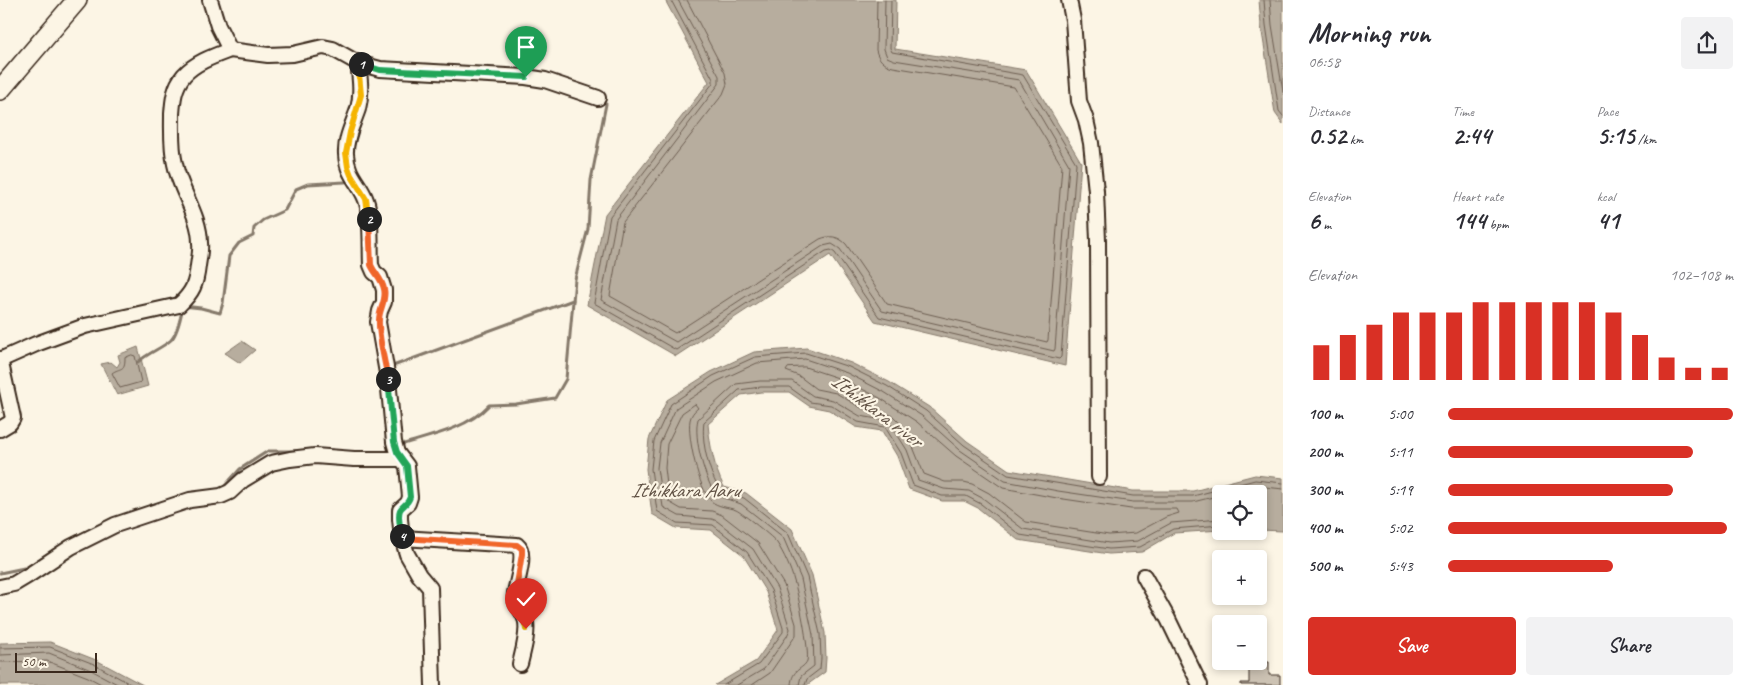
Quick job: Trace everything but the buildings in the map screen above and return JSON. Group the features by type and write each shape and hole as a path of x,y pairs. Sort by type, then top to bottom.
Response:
{"main road":[{"path":"0,90 76,1"}],"street":[{"path":"210,0 218,26 230,50"},
{"path":"1069,0 1073,20 1080,101 1091,143 1096,190 1099,477"},
{"path":"0,429 10,423 13,418 0,359 85,326 179,305 190,295 196,282 201,242 195,217 184,194 175,165 172,127 173,96 184,76 208,58 230,50 268,55 293,54 323,47 333,49 358,63 380,70 526,77 545,80 598,98"},
{"path":"358,63 361,95 346,153 351,175 366,199 371,265 374,272 380,277 384,290 384,302 378,322 388,379 394,442 397,452 407,466 410,497 399,513 402,538 407,554 419,575 430,588 433,685"},
{"path":"0,587 14,584 29,576 71,547 115,525 190,500 221,496 230,492 242,480 271,463 315,456 354,459 401,459"},
{"path":"402,538 517,545 520,547 522,554 515,598 525,618 526,629 520,664"},
{"path":"1144,576 1168,618 1200,685"}],"water":[{"path":"665,0 896,0 895,49 1026,70 1081,162 1065,366 875,321 830,255 676,356 587,305 605,214 709,82"},
{"path":"1259,0 1283,0 1283,124 1275,113 1261,26"},
{"path":"242,341 255,350 240,363 225,353"},
{"path":"138,347 148,386 117,395 101,364 111,362 117,367 120,362 118,355"},
{"name":"Ithikkara Aaru","path":"807,348 851,363 889,382 929,407 967,441 1009,470 1133,491 1193,491 1212,486 1212,531 1174,533 1142,552 1109,554 1018,540 978,508 964,501 942,501 909,489 897,456 882,431 856,427 829,410 809,406 789,392 761,392 741,395 708,424 715,464 724,487 746,493 792,529 812,575 825,633 825,672 807,685 715,685 756,661 778,630 766,592 743,555 711,530 676,528 652,514 646,469 649,439 667,400 711,372 754,352"},
{"name":"Ithikkara Aaru","path":"1255,475 1283,478 1283,531 1267,530 1267,485 1216,485"},
{"path":"50,642 96,660 143,685 0,685 0,643"}],"waterway":[{"path":"400,445 448,431 470,420 489,405 516,404 555,398 566,379 575,279 588,229 591,180 606,104"},
{"path":"138,362 171,340 177,329 183,306 220,313 229,256 239,243 253,236 254,228 263,220 285,210 296,189 308,184 345,182"},
{"path":"394,375 393,366 573,300"},
{"path":"221,490 240,469 268,451 300,451"},
{"path":"148,507 166,501"},
{"path":"15,575 58,547"},
{"path":"0,573 24,568"}],"route":[{"path":"526,77 380,70 358,63 361,95 346,153 351,175 366,199 371,265 374,272 380,277 385,296 378,322 388,379 394,442 397,452 407,466 410,497 408,503 399,513 402,538 517,545 520,547 522,554 515,598 525,618 526,629"}],"water label":[{"name":"Ithikkara river","path":"877,410"}]}
